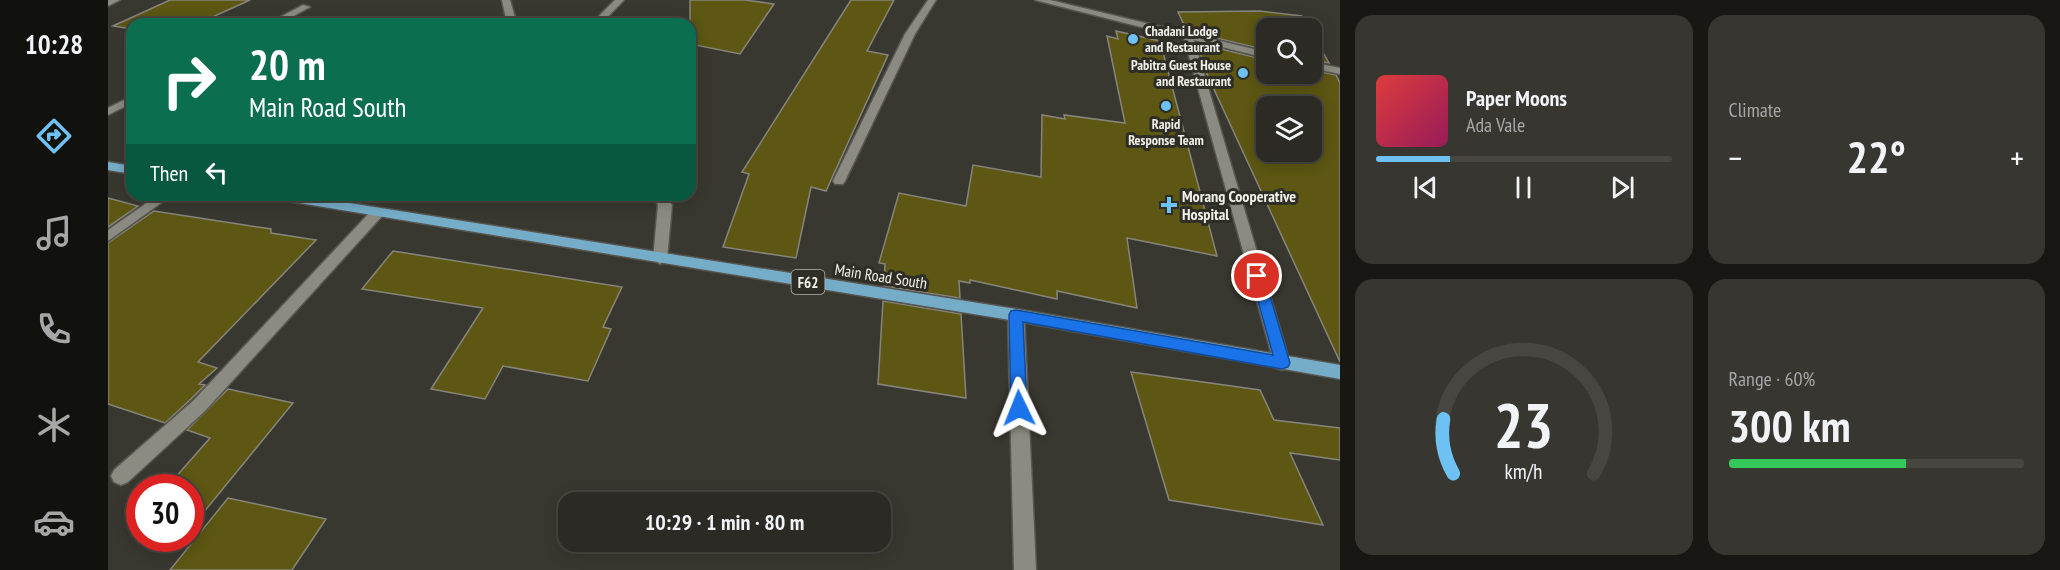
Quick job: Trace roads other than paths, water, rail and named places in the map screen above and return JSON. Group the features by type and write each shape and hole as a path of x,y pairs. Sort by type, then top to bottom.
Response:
{"main road":[{"path":"108,166 126,169"},
{"name":"Main Road South","path":"311,201 1016,315 1340,372"}],"street":[{"path":"108,3 116,0"},
{"path":"506,0 510,18"},
{"path":"602,18 620,0"},
{"path":"839,181 910,34 932,0"},
{"path":"1039,0 1256,53"},
{"path":"284,18 306,7"},
{"path":"1189,38 1282,363"},
{"path":"1322,67 1340,71"},
{"path":"108,112 126,102"},
{"path":"108,237 158,201"},
{"path":"660,259 665,206 662,201"},
{"path":"121,476 199,406 378,212"},
{"path":"1016,315 1025,570"}],"place":[{"name":"Chadani Lodge and Restaurant","path":"1133,39"},
{"name":"Pabitra Guest House and Restaurant","path":"1243,73"},
{"name":"Rapid Response Team","path":"1166,106"},
{"name":"Morang Cooperative Hospital","path":"1169,205"}]}
